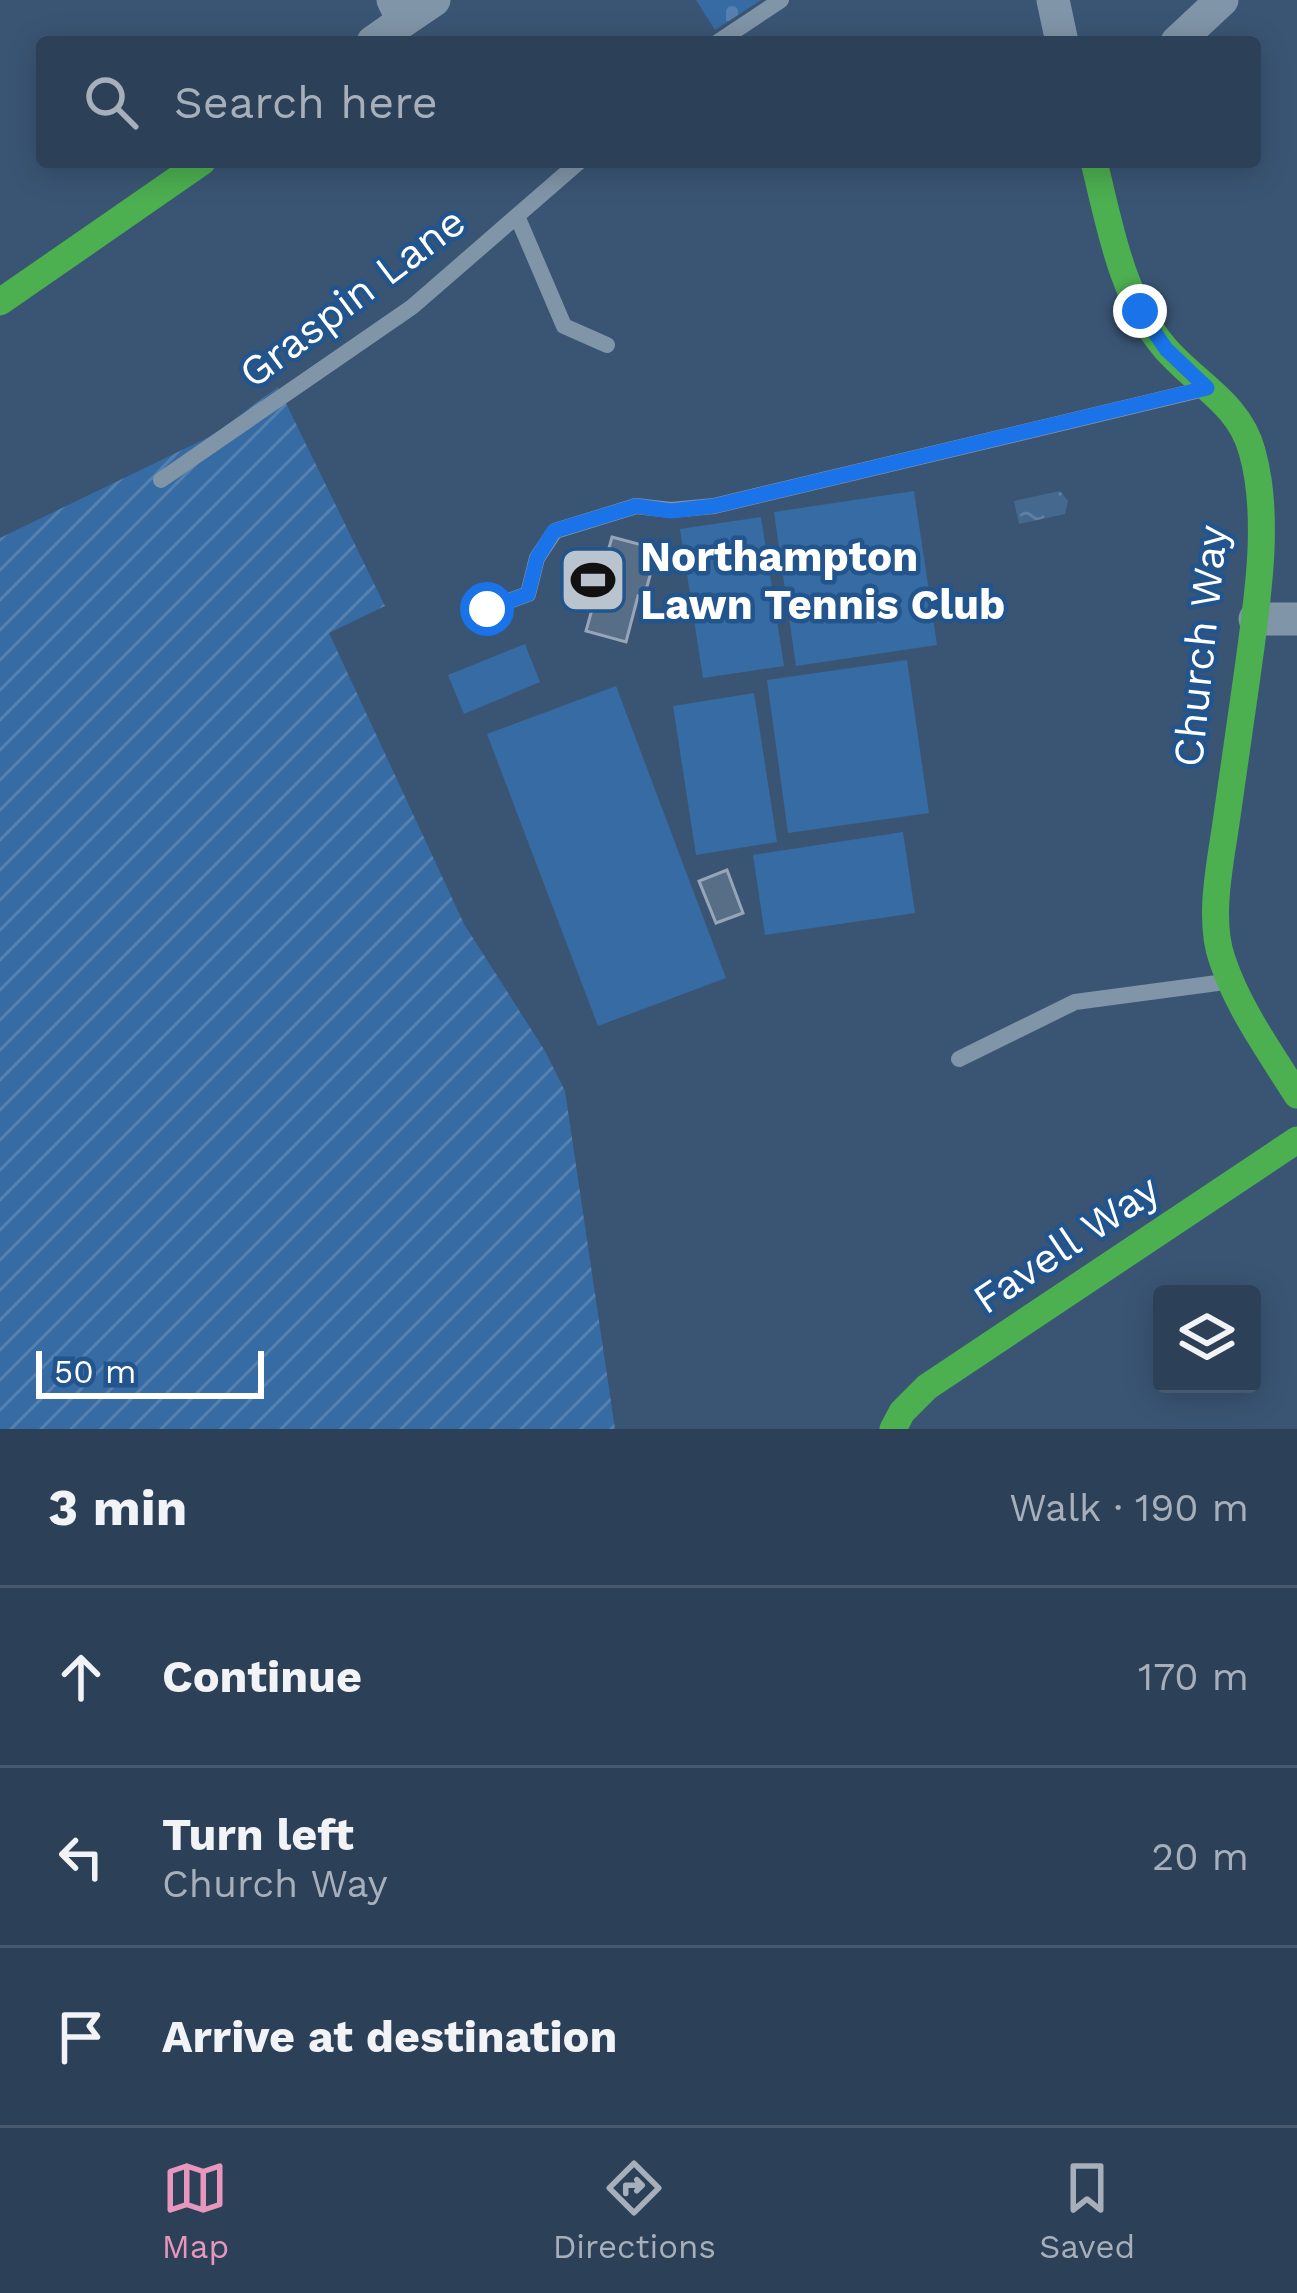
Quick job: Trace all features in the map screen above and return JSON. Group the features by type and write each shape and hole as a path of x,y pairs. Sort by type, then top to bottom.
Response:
{"street":[{"path":"379,36 399,10 434,0"},
{"path":"1053,0 1061,36"},
{"path":"1183,36 1222,0"},
{"path":"0,302 193,168"},
{"name":"Church Way","path":"1096,168 1121,267 1140,311 1166,349 1224,401 1252,451 1260,546 1255,619 1215,900 1220,956 1245,1010 1294,1085"},
{"path":"1255,619 1297,619"},
{"name":"Favell Way","path":"893,1429 902,1412 927,1387 1297,1140"}],"lane":[{"path":"727,36 781,0"},
{"name":"Graspin Lane","path":"161,480 412,307 572,168"},
{"path":"518,216 564,326 607,345"},
{"path":"487,609 528,594 537,558 554,531 604,514 636,506 671,511 714,506 1207,388"},
{"path":"958,1059 1075,1002 1232,981"}],"green space":[{"path":"696,0 761,0 715,30"},
{"path":"278,387 385,606 329,633 464,924 565,1091 615,1429 0,1429 0,538 213,435"},
{"path":"914,491 937,645 796,666 774,512"},
{"path":"761,517 784,666 703,678 680,529"},
{"path":"525,644 540,682 464,714 448,675"},
{"path":"907,660 929,813 788,833 767,680"},
{"path":"616,686 726,978 598,1026 487,734"},
{"path":"754,693 777,842 696,855 673,706"},
{"path":"903,832 915,913 765,935 753,855"}],"water":[{"path":"1060,491 1068,501 1065,514 1019,524 1014,501"}],"building":[{"path":"612,537 657,549 626,642 586,631"},
{"path":"727,870 743,913 716,923 699,881"}],"traffic: fast":[{"path":"0,302 193,168"},
{"path":"1096,168 1119,260 1138,306 1165,348 1237,420 1246,434 1258,477 1258,588 1218,874 1216,927 1222,959 1237,995 1297,1095"},
{"path":"893,1429 902,1412 927,1387 1297,1140"}],"place":[{"name":"Northampton Lawn Tennis Club","path":"593,580"}],"route":[{"path":"487,609 528,594 537,558 554,531 604,514 636,506 671,511 714,506 1207,388 1166,349 1140,311"}]}
